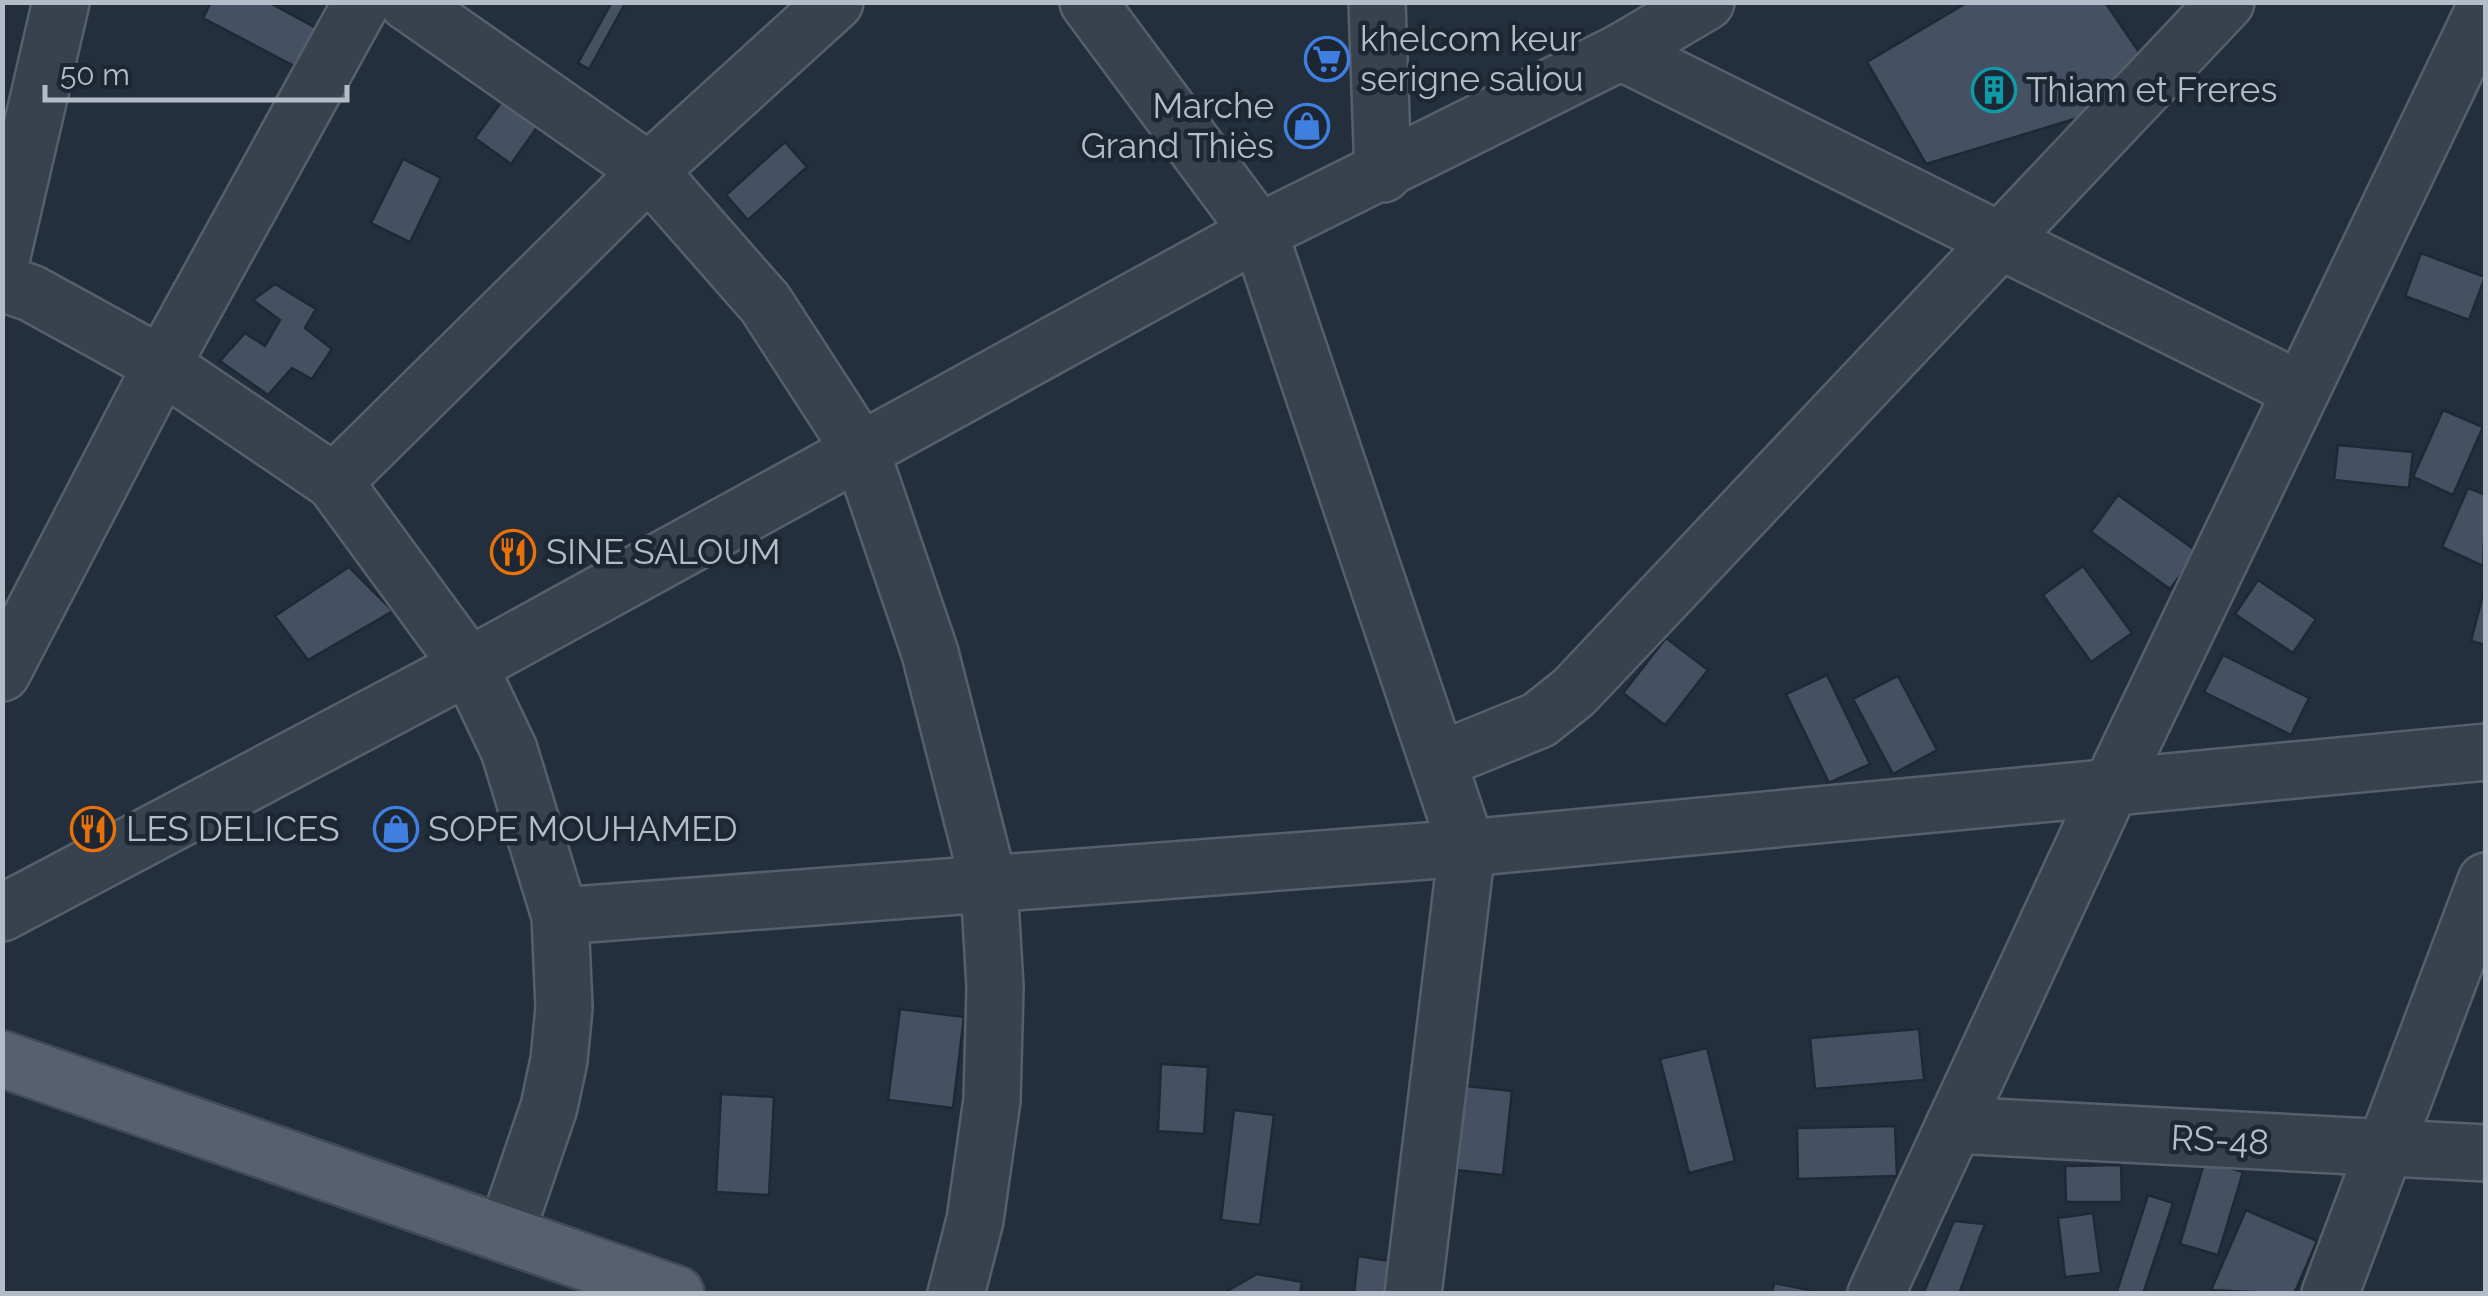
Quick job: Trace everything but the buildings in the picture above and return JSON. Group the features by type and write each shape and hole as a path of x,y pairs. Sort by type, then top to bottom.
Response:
{"main road":[{"path":"2,1028 27,1068 676,1294"}],"street":[{"path":"2,256 60,2"},
{"path":"2,673 162,365 362,2"},
{"path":"407,2 649,171 764,303 861,451 930,653 989,884 995,988 992,1100 974,1220 956,1294"},
{"path":"334,482 649,171 835,2"},
{"path":"1088,2 1259,232 1467,848 1414,1294"},
{"path":"1377,2 1383,174"},
{"path":"17,898 470,666 1259,232 1383,174 1621,52 1706,2"},
{"path":"1438,762 1538,720 1574,692 2226,2"},
{"path":"1876,1294 2110,789 2486,6"},
{"path":"1621,52 2300,390"},
{"path":"2,283 31,293 162,365 334,482 470,666 509,750 560,916 564,1008 550,1107 506,1233"},
{"path":"560,916 1467,848 2486,752"},
{"path":"2330,1294 2486,881"},
{"name":"RS-48","path":"1954,1125 2486,1153"}],"place":[{"name":"khelcom keur serigne saliou","path":"1327,59"},
{"name":"Thiam et Freres","path":"1994,90"},
{"name":"Marche Grand Thiès","path":"1307,126"},
{"name":"SINE SALOUM","path":"513,552"},
{"name":"LES DELICES","path":"93,829"},
{"name":"SOPE MOUHAMED","path":"396,829"}]}
